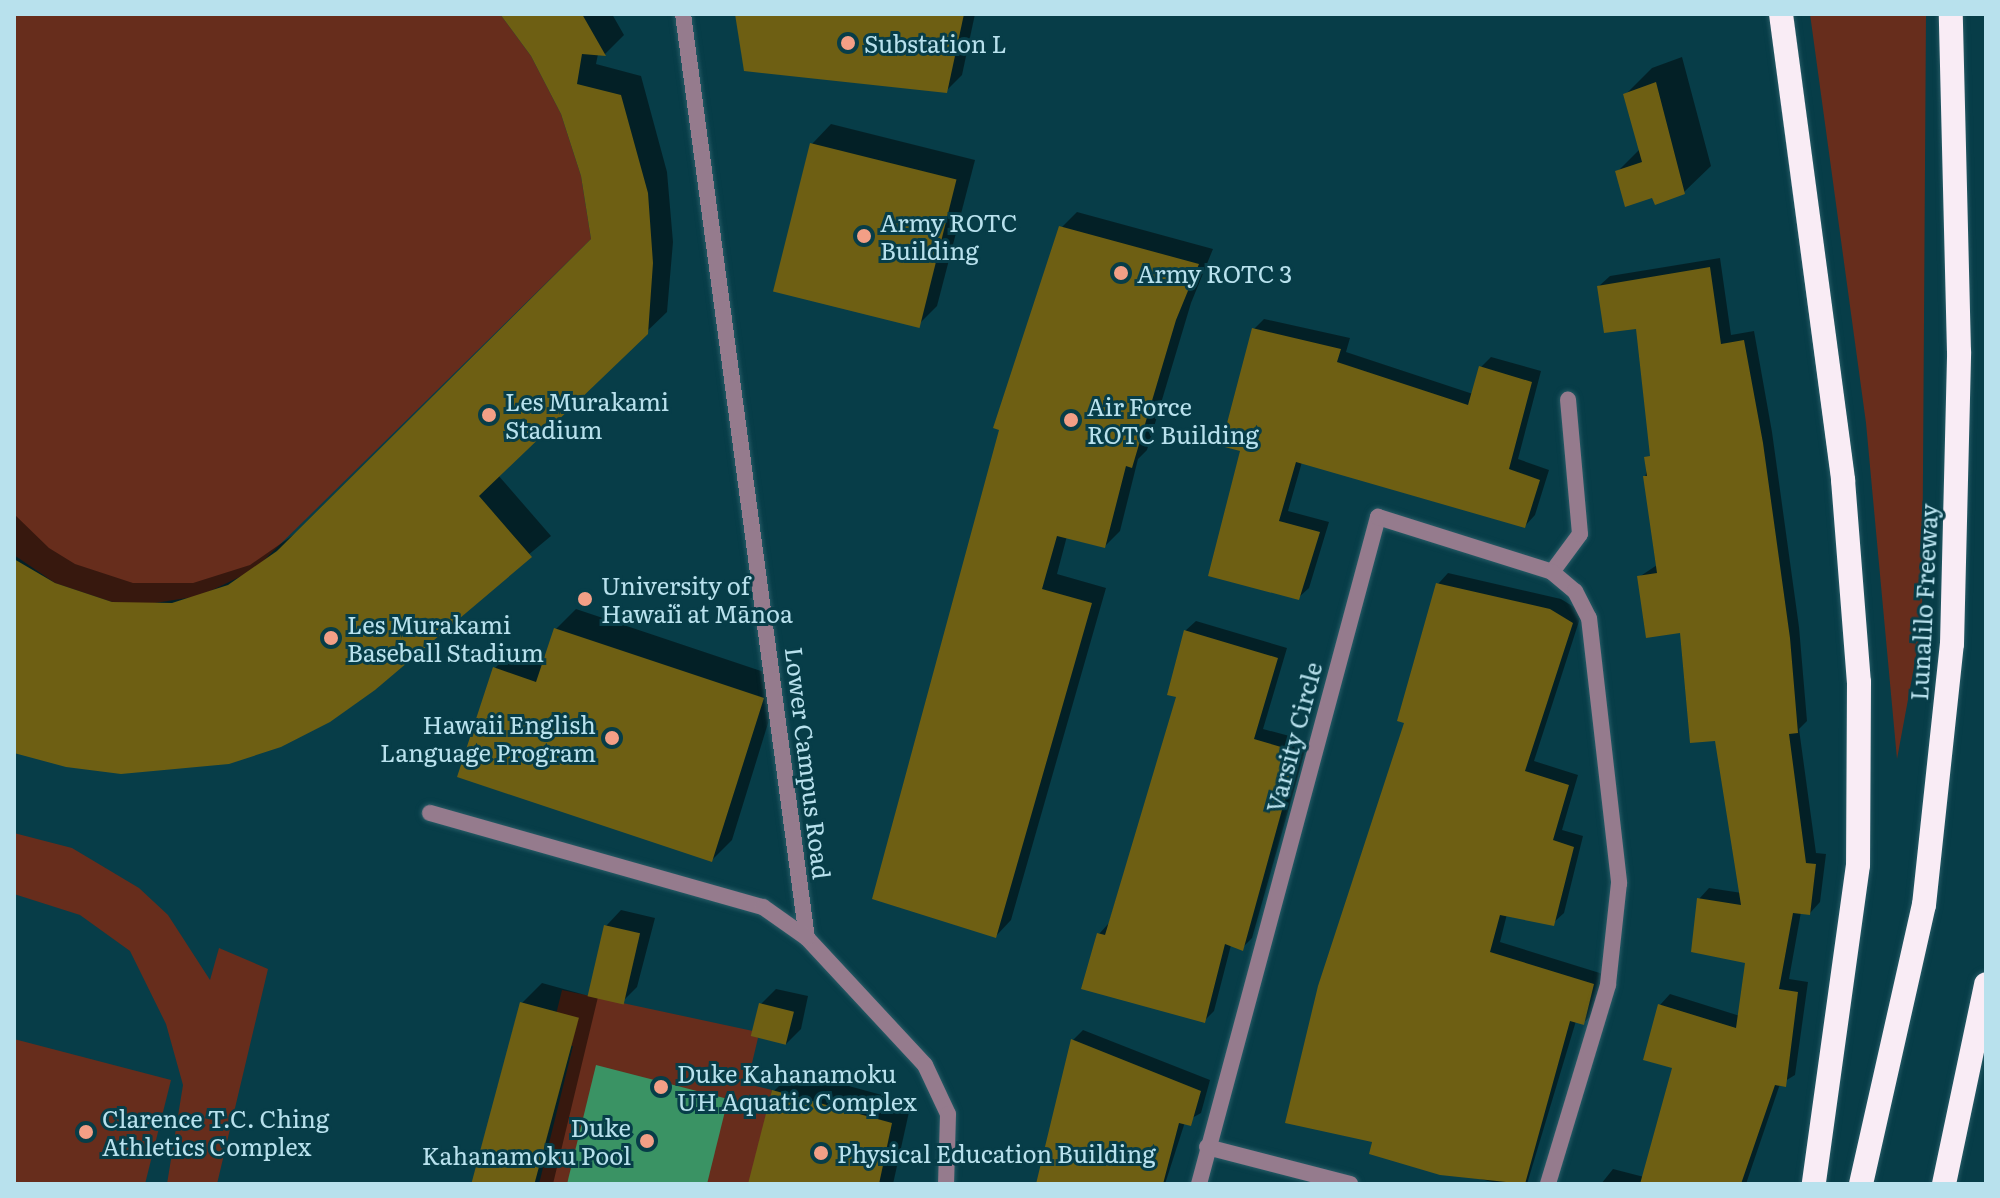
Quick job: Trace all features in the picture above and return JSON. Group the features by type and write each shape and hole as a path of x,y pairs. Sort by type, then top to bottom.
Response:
{"highway":[{"path":"1781,14 1843,480 1859,682 1858,865 1814,1184"},
{"name":"Lunalilo Freeway","path":"1861,1184 1924,905 1952,644 1959,352 1951,14"},
{"path":"1944,1184 1986,984"}],"street":[{"name":"Lower Campus Road","path":"683,14 807,938"},
{"path":"1552,572 1580,534 1568,400"},
{"name":"Varsity Circle","path":"1199,1184 1378,517 1552,572 1575,591 1589,618 1619,883 1608,985 1548,1184"},
{"path":"430,813 763,907 807,938 925,1065 948,1114 946,1184"},
{"path":"1207,1147 1350,1184"}],"shaded area":[{"path":"14,14 500,14 531,56 561,114 581,176 591,239 254,570 200,596 142,605 112,602 55,583 14,555"},
{"path":"1810,14 1926,14 1922,624 1897,759 1866,423"},
{"path":"14,833 72,848 139,888 168,915 210,980 219,948 268,969 217,1184 167,1184 183,1085 166,1024 130,951 80,915 14,894"},
{"name":"Duke Kahanamoku UH Aquatic Complex","path":"562,990 753,1031 758,1038 747,1084 772,1090 750,1184 539,1184 573,1046 550,1039"},
{"name":"Clarence T.C. Ching Athletics Complex","path":"14,1039 171,1080 145,1184 14,1184"},
{"name":"Duke Kahanamoku Pool","path":"596,1065 728,1099 707,1184 567,1184"}],"building":[{"name":"Les Murakami Stadium","path":"500,14 582,14 606,56 582,54 577,84 621,95 648,193 653,263 648,334 479,496 532,557 375,690 330,722 281,747 229,764 121,774 66,767 14,753 14,559 55,583 112,602 172,603 228,585 277,551 591,239 581,176 561,114 531,56"},
{"name":"Substation L","path":"735,14 964,14 947,93 744,71"},
{"path":"1656,82 1685,194 1655,205 1652,198 1625,207 1615,171 1642,162 1623,94"},
{"name":"Army ROTC Building","path":"810,143 957,180 920,328 773,291"},
{"path":"1059,226 1199,264 1176,320 1132,468 1126,466 1105,548 1057,536 1042,589 1092,603 996,938 872,899 999,430 993,428"},
{"path":"1710,267 1721,344 1744,340 1763,443 1790,638 1798,733 1789,734 1806,863 1816,864 1810,915 1793,913 1779,989 1798,992 1786,1087 1775,1085 1741,1184 1640,1184 1672,1068 1643,1060 1658,1004 1736,1028 1745,963 1691,952 1697,898 1741,905 1715,741 1690,743 1680,633 1646,638 1637,576 1657,573 1643,476 1647,476 1644,457 1650,456 1636,329 1604,333 1597,286"},
{"path":"1252,328 1341,349 1337,362 1468,405 1479,366 1532,382 1509,469 1540,480 1525,528 1296,462 1279,521 1320,532 1299,600 1208,576 1240,451 1221,446"},
{"path":"1436,583 1550,609 1573,623 1525,771 1569,785 1553,840 1574,847 1554,926 1500,915 1490,952 1594,984 1584,1025 1570,1021 1525,1184 1440,1175 1369,1154 1372,1142 1285,1123 1318,986 1404,723 1397,721"},
{"name":"Hawaii English Language Program","path":"554,628 764,698 712,862 457,777 493,667 536,682"},
{"path":"1184,630 1278,658 1254,739 1298,752 1243,951 1225,944 1205,1023 1081,989 1097,933 1105,935 1176,697 1167,695"},
{"path":"604,925 640,933 624,1004 588,996"},
{"path":"520,1002 579,1018 534,1184 472,1183"},
{"path":"759,1003 794,1012 786,1045 751,1036"},
{"path":"1071,1039 1201,1091 1191,1126 1179,1123 1163,1184 1036,1184"},
{"name":"Physical Education Building","path":"772,1090 892,1123 879,1184 748,1184"}],"place":[{"name":"Substation L","path":"848,43"},
{"name":"Army ROTC Building","path":"864,236"},
{"name":"Army ROTC 3","path":"1121,273"},
{"name":"Les Murakami Stadium","path":"489,415"},
{"name":"Air Force ROTC Building","path":"1071,420"},
{"name":"University of Hawaiʻi at Mānoa","path":"585,599"},
{"name":"Les Murakami Baseball Stadium","path":"331,638"},
{"name":"Hawaii English Language Program","path":"612,738"},
{"name":"Duke Kahanamoku UH Aquatic Complex","path":"661,1087"},
{"name":"Clarence T.C. Ching Athletics Complex","path":"86,1132"},
{"name":"Duke Kahanamoku Pool","path":"647,1141"},
{"name":"Physical Education Building","path":"821,1153"}]}
